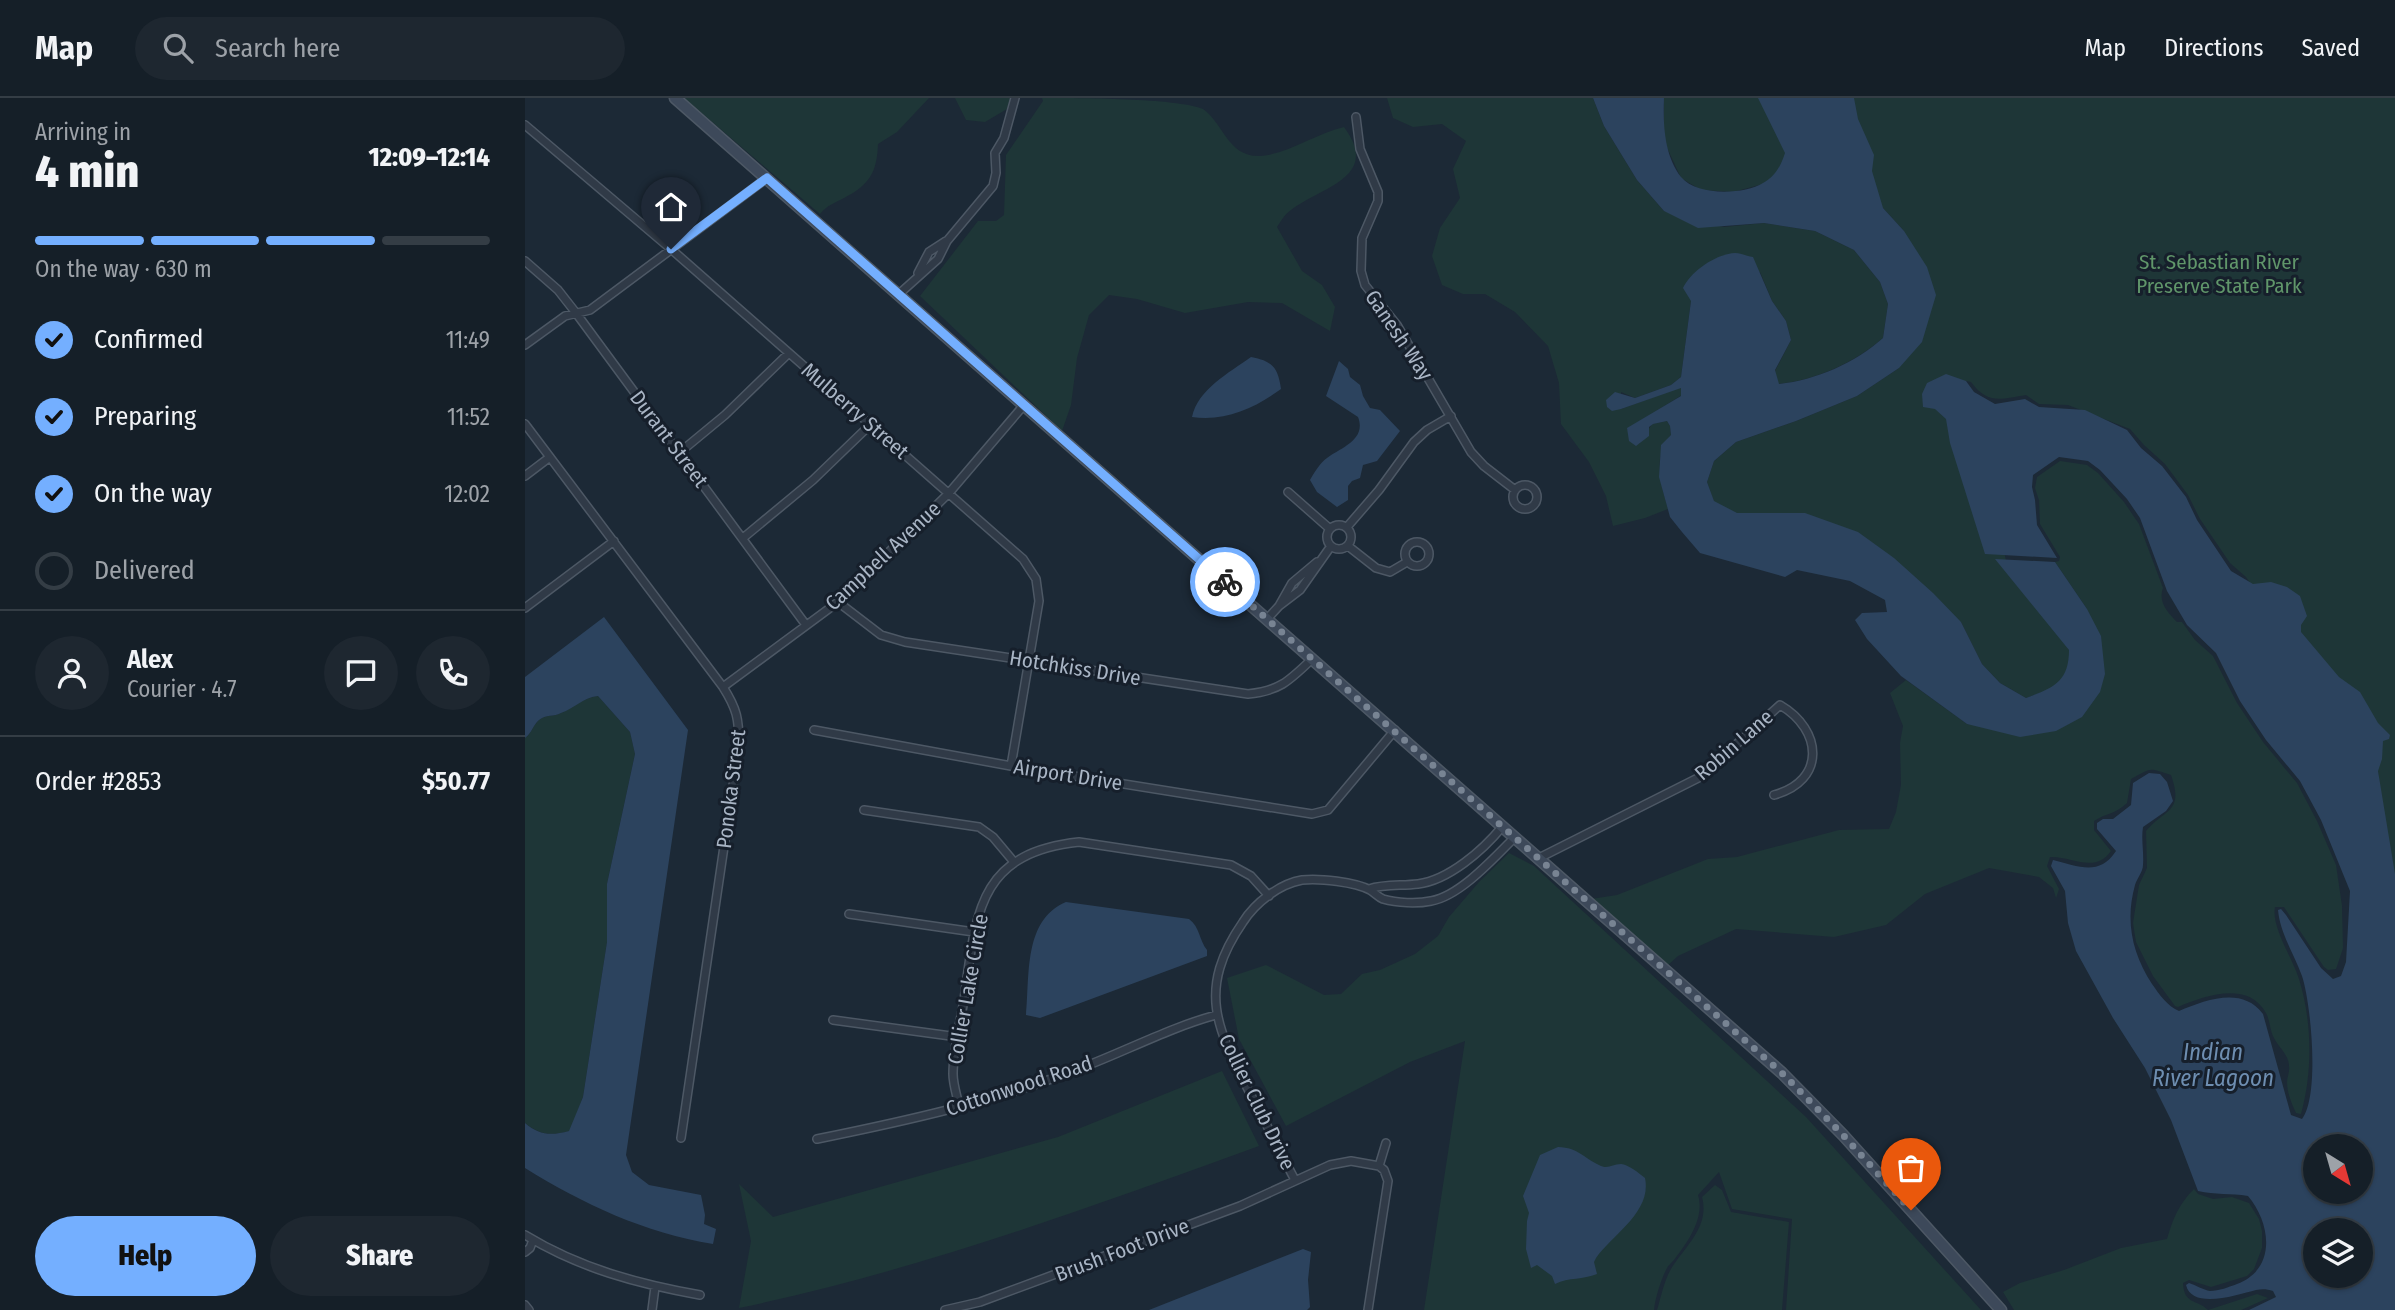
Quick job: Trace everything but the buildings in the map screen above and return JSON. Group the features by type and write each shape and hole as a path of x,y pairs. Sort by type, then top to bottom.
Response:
{"main road":[{"path":"675,98 1782,1073 1843,1135 2001,1310"}],"street":[{"path":"899,294 916,277 929,252 947,241 993,186 996,173 995,153 1004,138 1015,98"},
{"name":"Ganesh Way","path":"1356,117 1360,149 1378,192 1378,201 1362,238 1361,271 1365,285 1397,325 1471,452 1515,490"},
{"name":"Mulberry Street","path":"525,125 671,249 1023,559 1036,579 1039,601 1011,766"},
{"path":"525,345 565,316 590,310 767,178"},
{"name":"Durant Street","path":"525,261 558,290 576,313 806,625"},
{"path":"679,453 725,415 789,353"},
{"name":"Campbell Avenue","path":"723,687 838,602 949,493 1024,405"},
{"path":"1347,527 1379,490 1414,442 1427,430 1451,416"},
{"name":"Ponoka Street","path":"525,424 723,687 739,720 739,745 681,1138"},
{"path":"743,538 813,480 871,424"},
{"path":"525,476 550,457"},
{"path":"1289,492 1330,529"},
{"path":"1339,525 1347,527 1352,536 1348,546 1341,549 1331,546 1327,538 1330,529 1339,525"},
{"path":"525,608 614,541"},
{"path":"1290,593 1306,583 1331,546"},
{"path":"1348,546 1377,568 1390,572 1407,562"},
{"path":"1267,619 1290,593 1299,576 1320,559"},
{"path":"1299,576 1306,583"},
{"name":"Hotchkiss Drive","path":"838,602 881,635 905,642 1248,694 1268,692 1287,683 1312,659"},
{"name":"Robin Lane","path":"1539,858 1700,777 1780,705 1800,721 1811,737 1814,753 1810,769 1786,792 1774,795"},
{"name":"Airport Drive","path":"814,730 1011,766 1312,814 1328,810 1395,730"},
{"path":"864,810 979,827 993,837 1014,862"},
{"name":"Collier Club Drive","path":"1295,1180 1225,1045 1216,1015 1219,969 1230,940 1249,913 1286,885 1317,879 1369,889 1422,883 1441,876 1471,858 1489,843 1502,827"},
{"name":"Collier Club Drive","path":"1369,889 1381,899 1433,901 1456,890 1514,837"},
{"name":"Collier Lake Circle","path":"959,1106 953,1075 974,932 985,895 997,878 1014,862 1054,844 1079,842 1231,865 1251,876 1269,896"},
{"path":"1471,858 1481,869"},
{"path":"849,914 974,932"},
{"name":"Cottonwood Road","path":"817,1139 924,1116 1019,1089 1081,1069 1189,1022 1216,1015"},
{"path":"833,1020 958,1037"},
{"path":"1368,1310 1388,1181 1384,1170 1379,1166 1386,1143"},
{"name":"Brush Foot Drive","path":"945,1310 981,1306 1240,1206 1331,1164 1351,1161 1379,1166"},
{"path":"525,1235 602,1272 655,1287 700,1295"},
{"path":"525,1252 533,1240"},
{"path":"652,1310 655,1287"},
{"path":"525,1305 529,1310"}],"green space":[{"path":"684,98 929,98 897,132 878,144 876,163 865,183 820,214"},
{"path":"955,98 1010,98 1007,109 985,122 966,120"},
{"path":"1042,98 1126,99 1190,105 1203,109 1210,115 1240,151 1258,156 1279,152 1344,127 1354,144 1356,158 1352,170 1331,187 1289,212 1277,227 1302,271 1322,285 1335,307 1330,331 1282,303 1248,302 1185,313 1137,299 1109,295 1089,315 1077,358 1071,405 1062,431 920,296 978,221 996,221 1004,215 1006,155 1043,101"},
{"path":"1387,98 1593,98 1604,126 1637,180 1664,211 1724,227 1764,223 1815,231 1854,250 1880,282 1888,304 1883,338 1834,369 1806,379 1778,384 1775,371 1791,340 1786,321 1772,301 1760,272 1691,301 1681,377 1671,385 1635,398 1621,392 1621,409 1681,387 1682,395 1627,429 1639,444 1652,424 1667,421 1670,426 1671,435 1665,443 1660,461 1661,480 1668,509 1613,526 1606,496 1589,462 1561,424 1559,383 1548,346 1515,312 1485,294 1463,294 1442,285 1432,256 1440,228 1460,198 1453,169 1466,141 1442,124 1413,127 1393,118"},
{"name":"St. Sebastian River Preserve State Park","path":"1664,98 2395,98 2395,925 2378,771 2246,577 2230,563 2200,519 2188,495 2165,464 2130,429 2068,405 2039,404 2026,395 1995,399 1966,381 2007,565 2059,633 2072,655 2073,669 2055,688 2026,698 2000,683 1982,664 1961,622 1731,517 1721,505 1714,502 1707,482 1714,461 1736,442 1857,396 1899,368 1904,231 1883,208 1763,184 1733,192 1701,190 1681,178 1664,141"},
{"path":"2060,461 2087,465 2098,473 2124,502 2139,524 2163,588 2164,606 2213,656 2237,703 2263,742 2297,783 2336,865 2342,906 2343,948 2336,969 2328,970 2324,967 2284,907 2275,907 2276,924 2299,979 2309,1029 2308,1081 2301,1114 2296,1113 2289,1094 2287,1058 2274,1038 2266,1013 2258,1003 2237,994 2225,994 2175,1006 2153,976 2136,942 2133,923 2139,885 2147,868 2146,831 2171,808 2175,796 2171,775 2158,771 2147,771 2131,779 2127,803 2094,821 2094,830 2111,851 2105,858 2090,863 2050,857 2047,866 2059,889 2056,898 2053,888 2039,877 1989,868 1925,894 1886,925 1834,937 1736,929 1678,956 1667,966 1591,899 1617,895 1708,859 1737,857 1839,830 1889,829 1896,812 1901,785 1900,743 1903,726 1890,693 1906,680 1967,724 2056,731 2087,609 2055,562 2059,561 2060,557 2040,524 2039,500 2035,488 2037,477"},
{"path":"598,696 630,732 635,754 607,884 607,942 583,1097 570,1131 546,1133 525,1123 525,738 542,718 566,711"},
{"path":"1509,853 1534,866 1806,1117 1981,1310 1786,1310 1792,1219 1732,1209 1719,1172 1698,1195 1700,1204 1694,1229 1667,1267 1654,1310 1424,1310 1465,1041 1410,1062 1286,1126 1239,1039 1227,978 1266,965 1324,995 1341,994 1362,974 1380,970 1415,954 1438,936 1449,917"},
{"path":"1222,1071 1259,1146 1066,1215 937,1257 739,1308 751,1241 739,1184 773,1217 1058,1137"},
{"path":"1715,1185 1722,1190 1731,1212 1789,1222 1782,1310 1657,1310 1669,1274 1695,1236 1703,1218 1702,1197"},
{"path":"2194,1189 2198,1194 2213,1199 2232,1197 2249,1203 2259,1219 2262,1231 2262,1248 2254,1269 2247,1276 2211,1287 2189,1280 2183,1283 2188,1298 2208,1310 2014,1310 2003,1292 2020,1283 2064,1270 2121,1248 2167,1239 2177,1212"},
{"path":"2257,1294 2268,1298 2241,1310 2208,1310"}],"water":[{"path":"1593,98 1664,98 1666,139 1675,168 1688,183 1698,188 1721,192 1754,187 1768,180 1780,166 1785,153 1758,98 1854,98 1858,119 1874,155 1872,171 1883,208 1904,231 1927,267 1936,295 1922,342 1899,368 1857,396 1736,442 1714,461 1707,482 1714,501 1737,513 1805,513 1858,532 1894,558 1933,593 1961,622 1982,664 2000,683 2026,698 2044,691 2063,677 2069,650 1995,559 2055,562 2087,609 2101,636 2105,674 2100,692 2082,717 2056,731 2020,737 1967,724 1901,676 1867,639 1855,620 1862,613 1887,612 1885,600 1850,581 1797,570 1785,577 1700,553 1670,517 1659,477 1661,445 1671,435 1670,426 1667,421 1653,424 1649,427 1649,436 1636,446 1629,441 1627,428 1681,396 1681,388 1612,411 1607,407 1606,400 1615,392 1635,398 1671,385 1681,377 1691,301 1683,288 1698,270 1712,260 1728,254 1753,257 1772,301 1786,321 1791,340 1775,370 1779,384 1807,379 1834,369 1872,347 1883,338 1888,304 1880,282 1854,250 1815,231 1764,223 1698,228 1664,211 1637,180 1604,126"},
{"path":"1251,357 1273,366 1281,389 1239,412 1216,417 1192,417 1195,407 1208,390"},
{"path":"1339,361 1348,369 1350,377 1360,385 1370,408 1380,410 1400,431 1377,461 1363,465 1360,478 1348,486 1348,500 1337,507 1317,492 1310,480 1324,460 1351,442 1359,432 1358,417 1326,396"},
{"name":"Indian River Lagoon","path":"1946,374 1966,381 1974,392 1995,404 2025,399 2039,407 2085,410 2127,430 2141,448 2162,466 2186,497 2197,520 2231,571 2253,584 2271,582 2287,587 2300,596 2307,616 2301,625 2301,632 2339,677 2360,692 2378,723 2390,735 2389,739 2383,741 2378,771 2395,874 2395,1310 2249,1310 2276,1297 2273,1291 2258,1290 2216,1299 2197,1297 2190,1293 2186,1285 2189,1283 2207,1290 2224,1289 2250,1277 2259,1268 2266,1244 2262,1219 2248,1196 2198,1191 2171,1120 2145,1068 2113,1018 2076,951 2068,923 2065,891 2051,866 2053,860 2087,868 2095,867 2109,859 2116,851 2097,829 2097,823 2103,819 2113,819 2131,805 2133,783 2149,773 2160,774 2167,782 2173,801 2166,811 2143,827 2143,868 2135,885 2131,911 2135,949 2152,984 2171,1006 2179,1011 2212,1000 2234,998 2245,1000 2263,1014 2291,1115 2302,1119 2311,1091 2311,1027 2302,976 2284,935 2278,910 2281,909 2286,915 2321,968 2333,979 2341,976 2346,962 2350,891 2321,820 2300,781 2266,740 2240,701 2216,653 2187,625 2167,591 2140,518 2127,499 2088,461 2059,457 2033,475 2032,487 2037,525 2057,558 1985,554 1950,443 1946,419 1935,409 1923,407 1922,394 1927,383"},
{"path":"604,617 688,730 626,1155 632,1172 649,1185 701,1195 704,1224 716,1229 713,1244 639,1225 569,1194 525,1168 525,1123 545,1133 569,1131 583,1097 607,942 607,884 635,754 630,732 598,696 566,711 542,718 525,738 525,677"},
{"path":"1066,902 1189,919 1207,950 1207,956 1040,1018 1026,1015 1031,951 1036,935 1052,910"},
{"path":"1558,1147 1576,1151 1602,1166 1627,1166 1645,1178 1646,1190 1637,1212 1596,1258 1594,1262 1597,1274 1555,1284 1552,1276 1537,1265 1531,1268 1526,1249 1529,1213 1523,1196 1540,1155"},
{"path":"1303,1249 1311,1252 1308,1280 1310,1307 1307,1310 1149,1310"}],"way so far":[{"path":"1225,582 1782,1073 1911,1210"}],"route":[{"path":"671,249 767,178 1225,582"}]}
